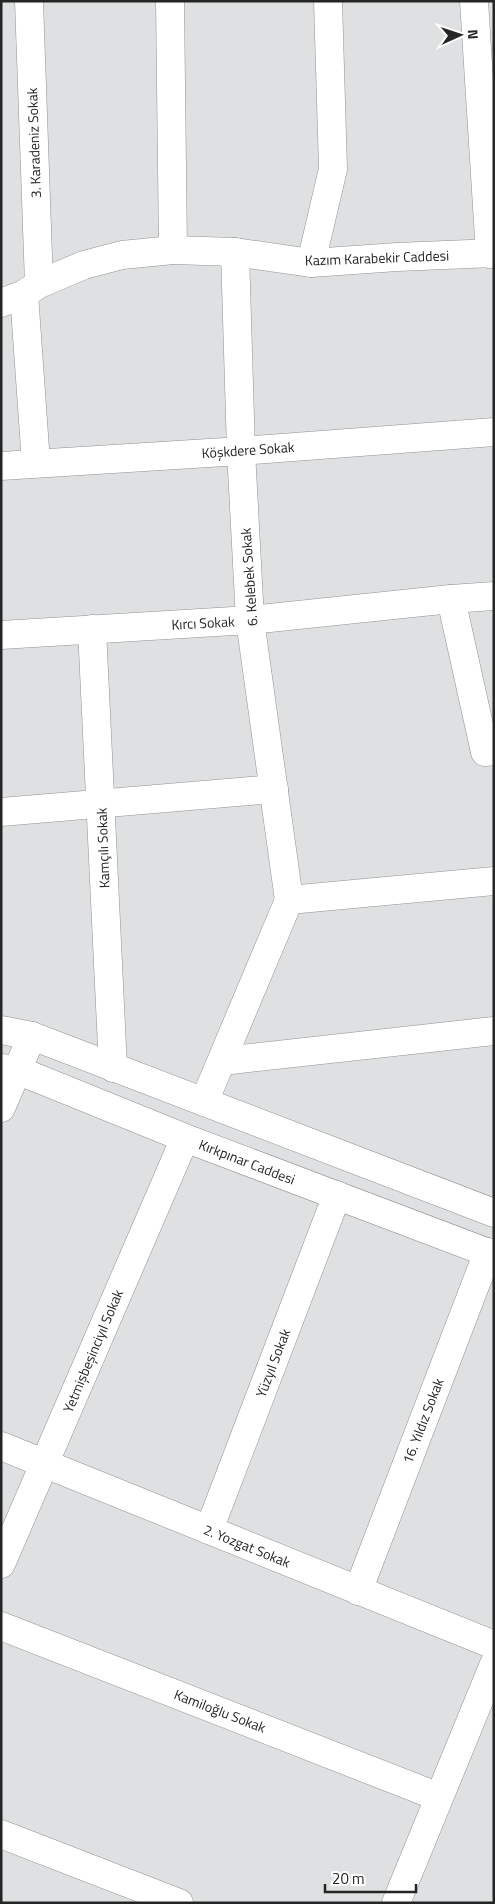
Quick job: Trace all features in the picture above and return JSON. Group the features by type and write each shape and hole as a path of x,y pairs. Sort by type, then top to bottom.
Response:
{"street":[{"name":"3. Karadeniz Sokak","path":"29,1 21,294 36,463"},
{"path":"170,1 173,250"},
{"path":"311,263 333,169 328,1"},
{"path":"474,1 492,254"},
{"name":"Kazım Karabekir Caddesi","path":"21,294 84,265 122,255 173,250 235,252 311,263 397,257 492,254"},
{"name":"6. Kelebek Sokak","path":"235,252 250,620 290,900"},
{"name":"Köşkdere Sokak","path":"1,466 242,451 494,432"},
{"name":"Kırcı Sokak","path":"1,635 250,620 494,596"},
{"path":"451,599 485,752 494,751"},
{"name":"Kamçılı Sokak","path":"92,629 102,805 113,1068"},
{"path":"1,812 102,805 274,789"},
{"path":"204,1102 290,900 494,881"},
{"path":"1,1030 32,1036 494,1213"},
{"path":"222,1061 494,1032"},
{"path":"1,1108 9,1069 32,1036"},
{"name":"Kırkpınar Caddesi","path":"9,1069 491,1254"},
{"name":"Yetmişbeşinciyıl Sokak","path":"1,1564 185,1138"},
{"name":"Yüzyıl Sokak","path":"209,1530 336,1196"},
{"name":"16. Yıldız Sokak","path":"358,1590 491,1254"},
{"name":"2. Yozgat Sokak","path":"1,1446 494,1645"},
{"name":"Kamiloğlu Sokak","path":"1,1626 439,1797"},
{"path":"396,1903 494,1664"},
{"path":"1,1834 179,1903"}]}
